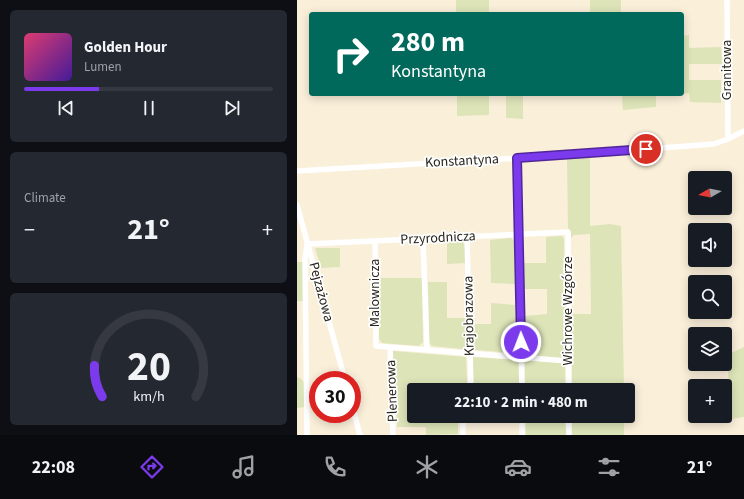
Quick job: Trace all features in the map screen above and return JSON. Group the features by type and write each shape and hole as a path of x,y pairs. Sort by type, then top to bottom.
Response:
{"street":[{"name":"Granitowa","path":"727,0 728,140"},
{"name":"Konstantyna","path":"297,171 517,158 714,144 728,140 744,131"},
{"path":"517,158 522,383"},
{"name":"Pejzażowa","path":"297,205 342,371"},
{"name":"Przyrodnicza","path":"307,244 568,232"},
{"name":"Wichrowe Wzgórze","path":"568,232 569,383"},
{"name":"Krajobrazowa","path":"467,237 471,383"},
{"path":"423,239 427,349"},
{"name":"Malownicza","path":"375,241 376,346 390,348"},
{"path":"307,244 305,259 307,435"},
{"path":"390,348 427,349 470,354 568,361"},
{"name":"Plenerowa","path":"390,348 391,379 393,382 393,435"},
{"path":"357,423 360,435"},
{"path":"463,423 463,435"},
{"path":"522,423 522,435"},
{"path":"569,423 569,435"}],"green space":[{"path":"456,0 489,0 489,12 456,12"},
{"path":"590,0 621,0 621,12 590,12"},
{"path":"689,35 689,48 721,47 722,64 689,64 689,80 721,80 721,103 690,102 689,93 684,94 684,36"},
{"path":"457,96 489,96 489,115 457,116"},
{"path":"506,96 523,96 523,119 506,118"},
{"path":"622,96 656,96 656,107 623,110"},
{"path":"590,157 590,226 610,224 621,226 624,383 571,383 571,314 591,314 590,234 574,235 571,238 568,228 567,159"},
{"path":"562,236 564,239 565,383 525,383 524,316 547,314 547,289 524,289 524,263 546,263 546,237"},
{"path":"511,238 515,242 515,284 491,283 490,240"},
{"path":"462,241 465,244 466,263 447,264 447,242"},
{"path":"315,248 340,248 340,267 321,268"},
{"path":"297,262 303,262 303,301 297,301"},
{"path":"378,278 422,278 423,342 419,346 382,343 379,339"},
{"path":"428,282 447,282 447,318 466,318 467,346 462,349 432,346 429,343"},
{"path":"491,303 515,305 516,351 513,353 476,350 473,347 473,324 491,324"},
{"path":"744,347 744,417 732,419 732,379 728,379 728,371 732,371 732,353"},
{"path":"393,351 466,357 466,383 407,383 407,423 458,423 458,434 426,435 426,427 397,427 396,385 394,377"},
{"path":"472,357 519,360 519,383 473,383"},
{"path":"297,377 304,382 304,407 297,408"},
{"path":"525,423 565,423 566,435 526,435"},
{"path":"571,423 624,423 624,435 571,435"}],"route":[{"path":"521,342 517,158 646,149"}]}
